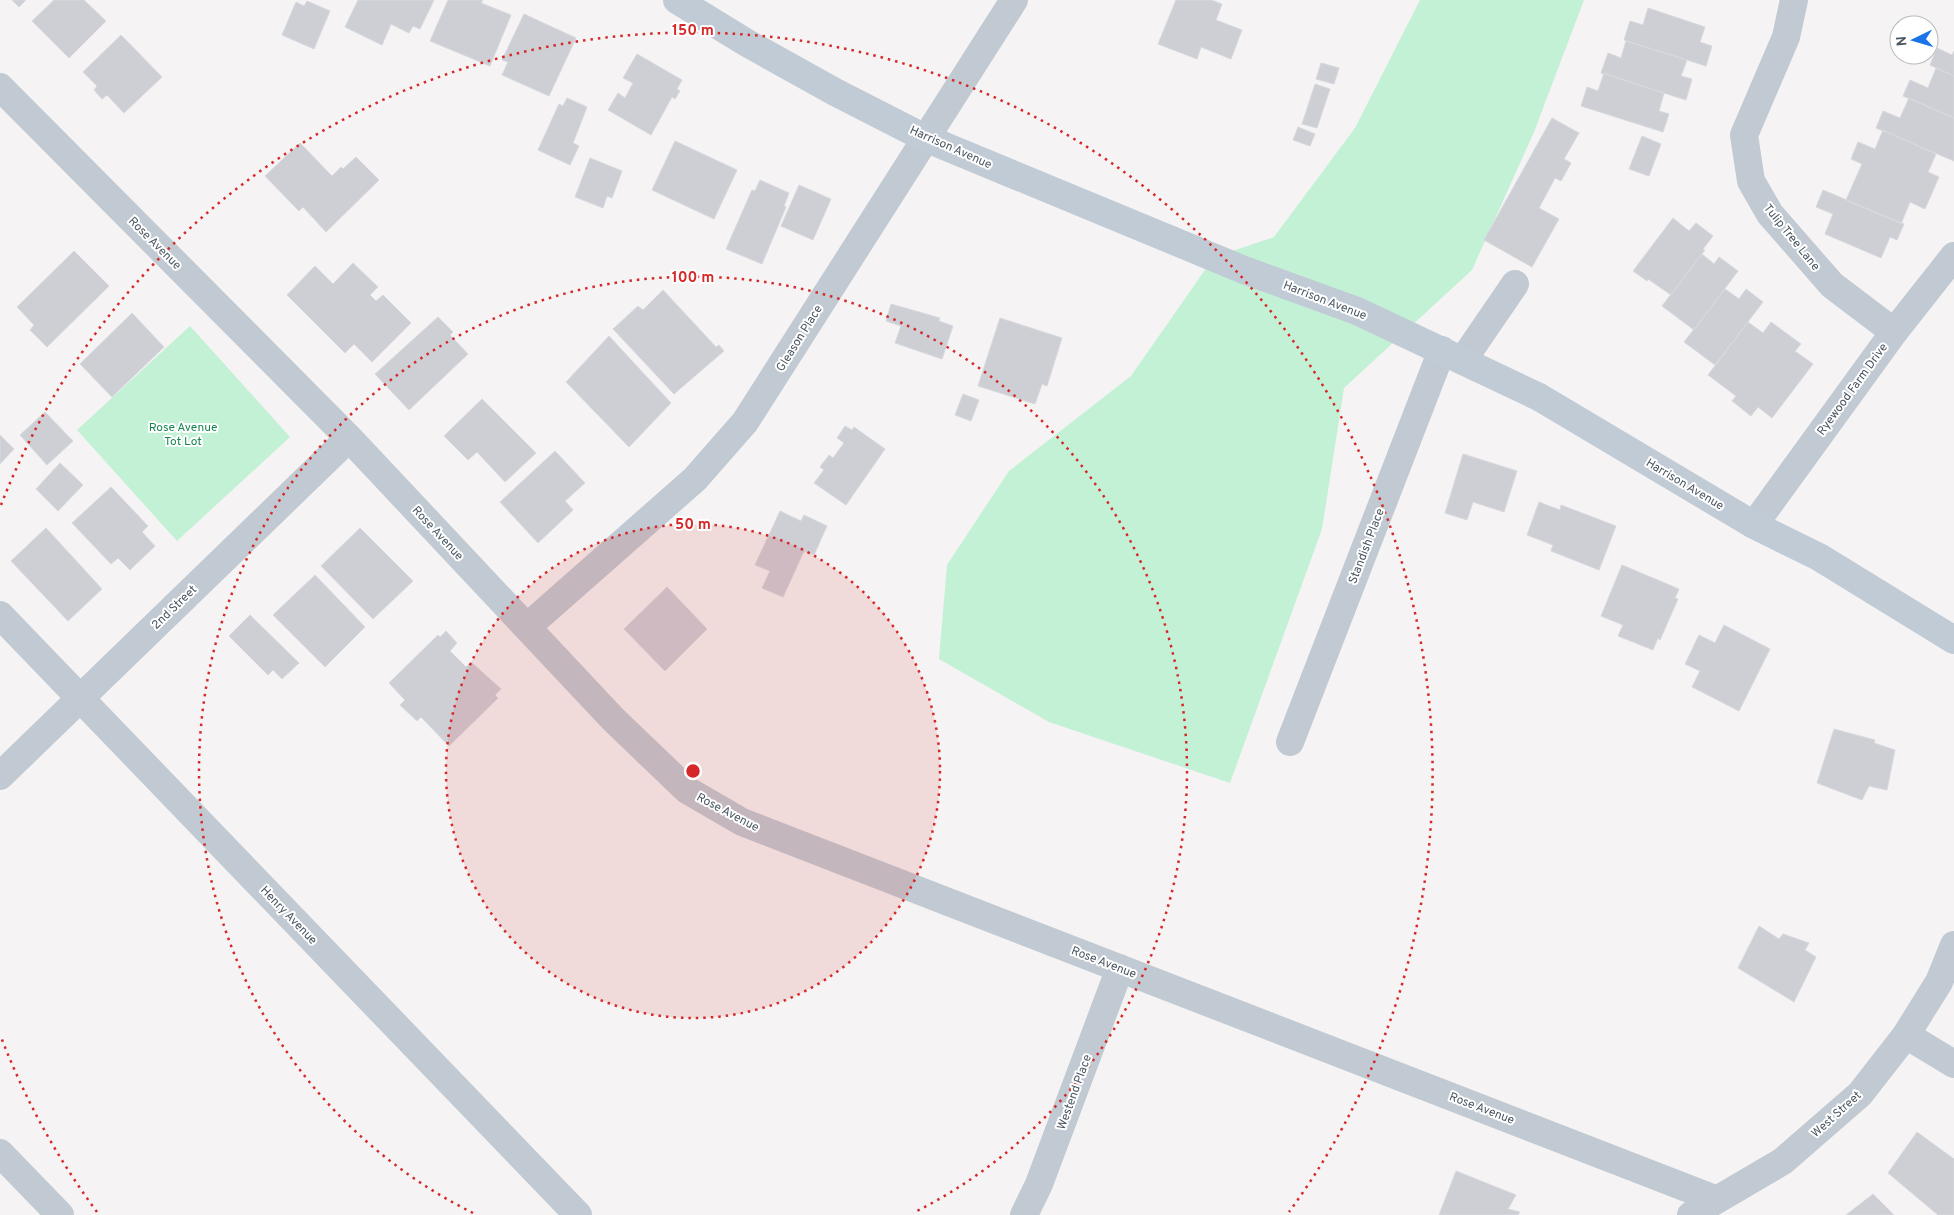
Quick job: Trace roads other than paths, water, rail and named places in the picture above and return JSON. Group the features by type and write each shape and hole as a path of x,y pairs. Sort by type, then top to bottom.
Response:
{"main road":[{"name":"Harrison Avenue","path":"677,0 747,43 925,138 1244,270 1357,311 1539,398 1754,525 1819,557 1954,640"}],"street":[{"name":"Gleason Place","path":"527,628 695,479 745,422 1014,0"},
{"name":"Tulip Tree Lane","path":"1794,0 1786,37 1744,135 1751,181 1770,214 1832,285 1894,332"},
{"name":"Rose Avenue","path":"0,87 349,438 613,719 687,790 742,822 932,898 1120,968 1715,1199"},
{"name":"Ryewood Farm Drive","path":"1754,525 1894,332 1954,256"},
{"name":"Standish Place","path":"1290,742 1452,355 1515,284"},
{"name":"2nd Street","path":"0,776 349,438"},
{"name":"Henry Avenue","path":"0,615 575,1214"},
{"name":"West Street","path":"1691,1215 1715,1199 1783,1161 1860,1094 1906,1035 1939,982 1954,945"},
{"name":"Westend Place","path":"1024,1215 1040,1184 1120,968"},
{"path":"1906,1035 1954,1064"},
{"path":"0,1153 60,1215"}],"park label":[{"name":"Rose Avenue Tot Lot","path":"183,434"}]}
